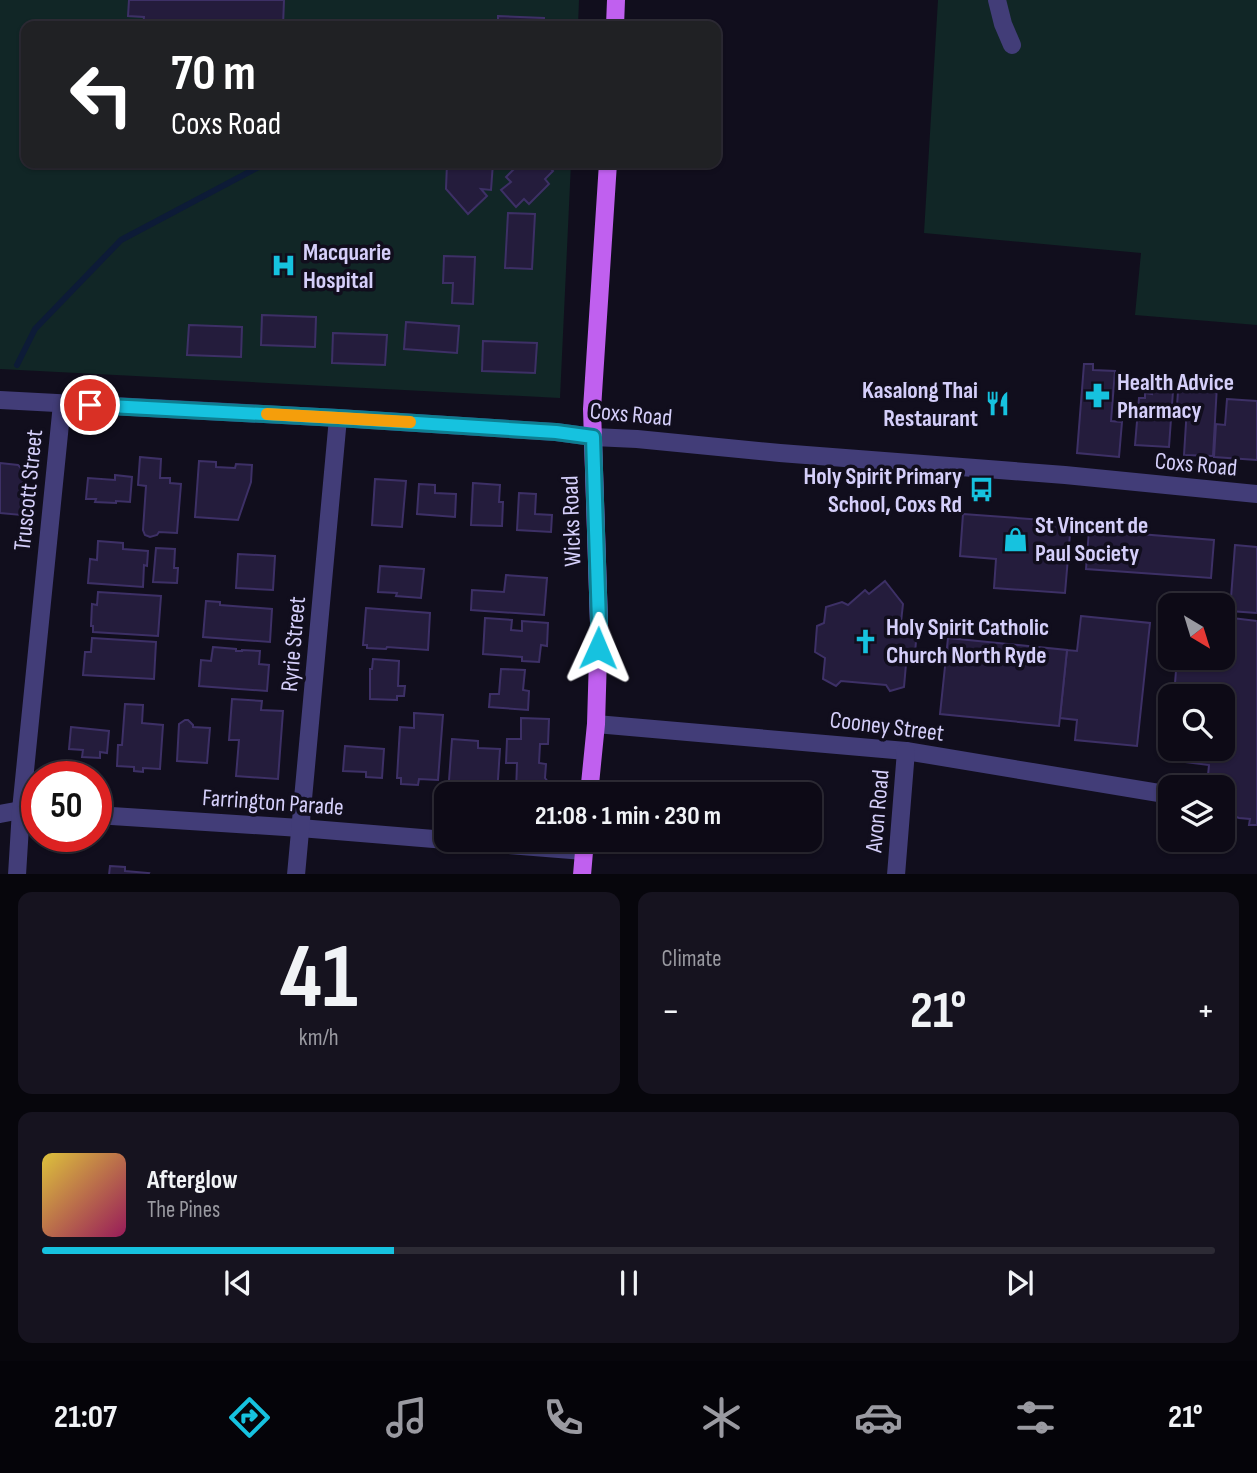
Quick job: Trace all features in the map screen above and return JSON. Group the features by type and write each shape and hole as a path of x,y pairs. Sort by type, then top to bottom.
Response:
{"main road":[{"path":"615,21 616,0"},
{"name":"Wicks Road","path":"590,782 596,723 599,623 593,395 608,168"},
{"path":"582,874 584,852"}],"street":[{"path":"997,0 1012,45"},
{"name":"Coxs Road","path":"0,400 556,432 1257,494"},
{"name":"Truscott Street","path":"33,761 62,404"},
{"name":"Ryrie Street","path":"296,874 338,418"},
{"name":"Cooney Street","path":"596,723 906,751 1158,792"},
{"name":"Avon Road","path":"896,874 906,751"},
{"path":"0,814 21,811"},
{"name":"Farrington Parade","path":"112,816 434,839"},
{"name":"Truscott Street","path":"17,874 21,852"}],"path":[{"path":"620,410 630,412"}],"green space":[{"name":"Macquarie Hospital","path":"0,0 579,0 578,21 21,21 21,168 571,168 560,398 0,369"},
{"path":"938,0 1257,0 1257,325 1135,315 1141,253 924,233"}],"building":[{"path":"129,0 284,0 283,21 144,21 144,17 128,16"},
{"path":"498,16 544,18 544,21 498,21"},
{"path":"447,168 493,168 491,190 481,189 487,196 468,214 446,189"},
{"path":"550,168 553,171 545,179 549,184 529,204 524,199 516,207 501,190 511,182 506,177 514,169"},
{"path":"508,213 535,214 532,269 505,268"},
{"path":"444,256 475,257 473,304 452,303 453,283 443,283"},
{"path":"262,315 316,317 315,347 261,345"},
{"path":"406,322 459,326 457,353 404,349"},
{"path":"189,325 242,327 241,357 187,355"},
{"path":"333,333 387,335 385,365 332,363"},
{"path":"483,341 537,343 535,373 482,371"},
{"name":"Health Advice Pharmacy","path":"1084,364 1093,364 1093,370 1115,371 1111,421 1122,422 1119,457 1077,453"},
{"path":"1179,377 1209,379 1209,384 1217,385 1213,456 1184,455 1187,407 1177,406"},
{"path":"1152,390 1173,391 1169,447 1135,445 1139,398 1145,398 1145,393 1152,394"},
{"path":"1227,399 1257,401 1257,460 1214,457 1216,424 1225,425"},
{"path":"140,457 161,459 160,478 170,478 170,483 181,484 177,533 159,532 150,537 145,535 143,530 146,486 138,485"},
{"path":"199,461 216,462 216,467 252,465 251,482 238,520 195,517"},
{"path":"0,463 18,465 24,471 21,515 0,513"},
{"path":"115,475 132,477 130,502 95,502 96,499 86,499 88,478 115,480"},
{"path":"375,479 406,481 402,527 372,525"},
{"path":"473,483 500,485 499,502 503,502 502,526 471,525"},
{"path":"419,484 435,485 435,493 456,494 455,517 417,514"},
{"path":"519,493 536,494 535,514 552,515 551,532 517,530"},
{"name":"St Vincent de Paul Society","path":"963,514 1071,522 1065,593 994,588 996,559 960,556"},
{"path":"1089,530 1214,540 1211,578 1086,569"},
{"path":"98,541 123,543 123,549 148,551 143,587 88,583 90,559 97,560"},
{"path":"1235,545 1257,547 1257,613 1236,611 1236,593 1231,593"},
{"path":"156,548 175,549 174,568 178,568 177,583 153,582"},
{"path":"238,554 275,556 273,590 236,588"},
{"path":"380,566 424,569 421,598 378,592"},
{"path":"506,575 547,578 544,615 471,610 472,590 504,592"},
{"name":"Holy Spirit Catholic Church North Ryde","path":"885,581 903,604 901,622 917,630 914,664 906,664 904,687 890,691 886,685 841,681 836,686 823,679 825,658 815,652 817,626 824,623 826,607 842,602 848,605 865,590 869,594"},
{"path":"98,592 161,596 158,636 93,632 92,604 97,605"},
{"path":"206,601 220,602 220,605 272,609 270,642 203,637"},
{"path":"366,608 430,613 428,650 367,648 367,645 363,645"},
{"path":"1081,616 1150,623 1137,746 1075,740 1077,720 1060,718 1067,650 1077,651"},
{"path":"485,618 512,620 511,630 522,631 522,621 548,623 547,646 541,645 539,662 522,661 522,657 483,654"},
{"path":"1236,618 1257,621 1257,825 1249,825 1250,819 1235,817 1235,775 1208,775 1209,765 1177,761 1235,761 1235,684 1175,684 1176,670 1236,670"},
{"path":"92,638 156,642 154,679 83,675 85,652 91,652"},
{"path":"948,638 1067,650 1059,726 940,714"},
{"path":"213,647 260,651 259,664 269,665 267,691 199,686 201,660 211,661"},
{"path":"373,659 399,661 398,686 405,686 404,696 397,696 397,700 370,699 370,669"},
{"path":"501,669 525,670 523,690 529,691 528,710 489,707 490,694 499,694"},
{"path":"232,699 262,701 261,710 283,711 278,779 236,776 239,740 229,740"},
{"path":"125,704 143,705 142,723 163,725 160,769 143,768 143,772 134,771 134,767 117,766 118,745 122,745"},
{"path":"414,713 443,715 438,780 419,779 418,785 401,784 401,778 397,778 400,727 414,728"},
{"path":"521,718 549,719 548,744 540,744 539,763 546,764 545,778 548,782 516,782 517,763 506,763 507,739 521,739"},
{"path":"185,720 193,727 210,728 207,763 177,761 179,724"},
{"path":"71,727 109,731 107,753 100,752 100,758 82,757 83,750 69,749"},
{"path":"452,739 478,741 478,748 500,749 498,782 449,782"},
{"path":"345,746 384,749 382,778 366,777 366,772 343,771"},
{"path":"110,866 125,867 125,871 149,873 148,874 109,874"}],"waterway":[{"path":"17,365 35,329 121,240 257,168"}],"slow traffic":[{"path":"267,414 410,422"}],"place":[{"name":"Macquarie Hospital","path":"283,266"},
{"name":"Health Advice Pharmacy","path":"1097,396"},
{"name":"Kasalong Thai Restaurant","path":"998,404"},
{"name":"Holy Spirit Primary School, Coxs Rd","path":"982,490"},
{"name":"St Vincent de Paul Society","path":"1015,539"},
{"name":"Holy Spirit Catholic Church North Ryde","path":"866,641"}],"route":[{"path":"90,405 338,418 556,432 593,437 598,648"}]}
